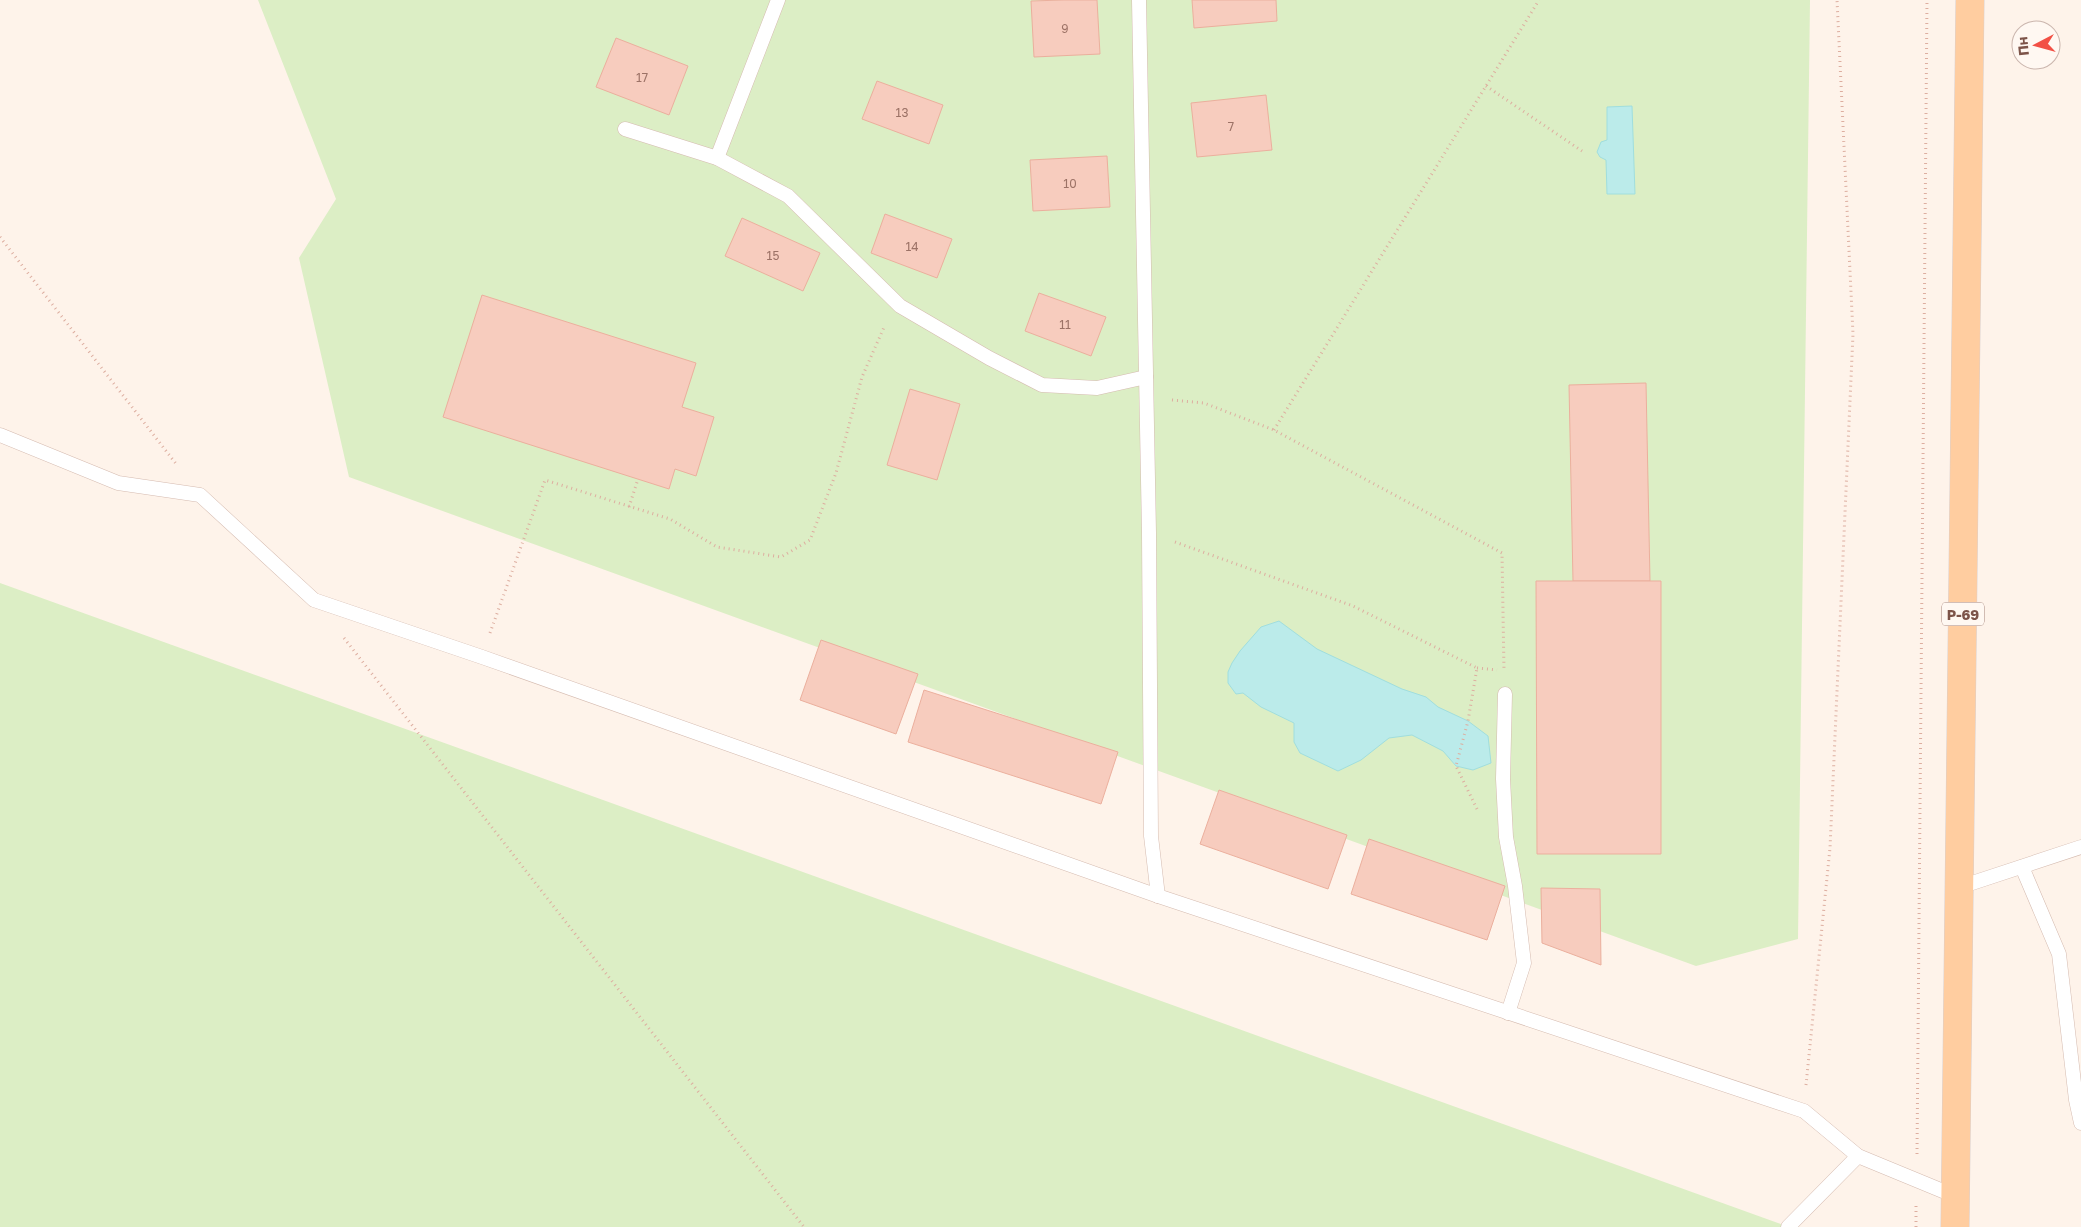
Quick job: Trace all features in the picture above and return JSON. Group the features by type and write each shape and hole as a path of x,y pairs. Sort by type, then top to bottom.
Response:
{"main road":[{"name":"Р-69","path":"1954,1227 1960,887 1970,0"}],"lane":[{"path":"717,158 778,0"},
{"path":"1139,0 1147,397 1152,836 1158,896"},
{"path":"625,129 717,158 788,196 900,306 989,358 1042,385 1097,388 1146,377"},
{"path":"0,435 118,483 200,495 314,600 482,657 1158,896 1804,1111 1858,1156 1955,1196"},
{"path":"1504,694 1503,780 1506,837 1515,886 1524,963 1508,1013"},
{"path":"1960,887 2081,847"},
{"path":"2022,867 2059,954 2076,1100 2081,1123"},
{"path":"1788,1227 1858,1156"}],"path":[{"path":"1274,430 1539,0"},
{"path":"1804,1111 1830,848 1853,334 1837,0"},
{"path":"1916,1227 1927,0"},
{"path":"1486,86 1582,151"},
{"path":"0,238 200,495"},
{"path":"482,657 545,480 670,519 717,547 781,557 810,540 836,474 862,377 887,321 900,306"},
{"path":"1147,397 1204,403 1274,430 1502,553 1504,694"},
{"path":"629,507 638,479"},
{"path":"1149,533 1353,606 1477,668 1504,670"},
{"path":"314,600 804,1227"},
{"path":"1456,766 1468,721 1477,668"}],"green space":[{"path":"258,0 1810,0 1798,939 1696,966 349,477 299,258 336,199"},
{"path":"0,583 1789,1227 0,1227"}],"water":[{"path":"1632,106 1635,194 1607,194 1606,160 1600,157 1597,152 1601,142 1607,140 1607,107"},
{"path":"1279,621 1317,649 1402,689 1426,697 1438,707 1468,721 1488,736 1491,763 1473,770 1456,766 1443,751 1412,735 1389,738 1361,760 1338,771 1300,753 1294,742 1294,723 1261,707 1243,693 1236,694 1228,683 1228,672 1240,651 1261,627"}],"building":[{"path":"1097,0 1100,54 1034,57 1031,1"},
{"path":"1192,0 1276,0 1277,21 1194,28"},
{"path":"616,38 688,66 669,115 596,87"},
{"path":"877,81 943,105 929,144 862,119"},
{"path":"1266,95 1272,150 1197,157 1191,103"},
{"path":"1107,156 1110,207 1033,211 1030,160"},
{"path":"885,214 952,239 937,278 871,253"},
{"path":"742,218 820,253 803,291 725,256"},
{"path":"1039,293 1106,317 1091,356 1025,331"},
{"path":"482,295 696,363 682,407 714,417 696,476 675,469 669,489 443,417"},
{"path":"1646,383 1650,581 1573,581 1569,385"},
{"path":"910,389 960,404 937,480 887,465"},
{"path":"1536,581 1661,581 1661,854 1537,854"},
{"path":"821,640 918,674 896,734 800,700"},
{"path":"924,690 1118,752 1101,804 908,742"},
{"path":"1219,790 1347,835 1328,889 1200,844"},
{"path":"1369,839 1505,886 1487,940 1351,894"},
{"path":"1541,888 1600,889 1601,965 1542,943"}]}
